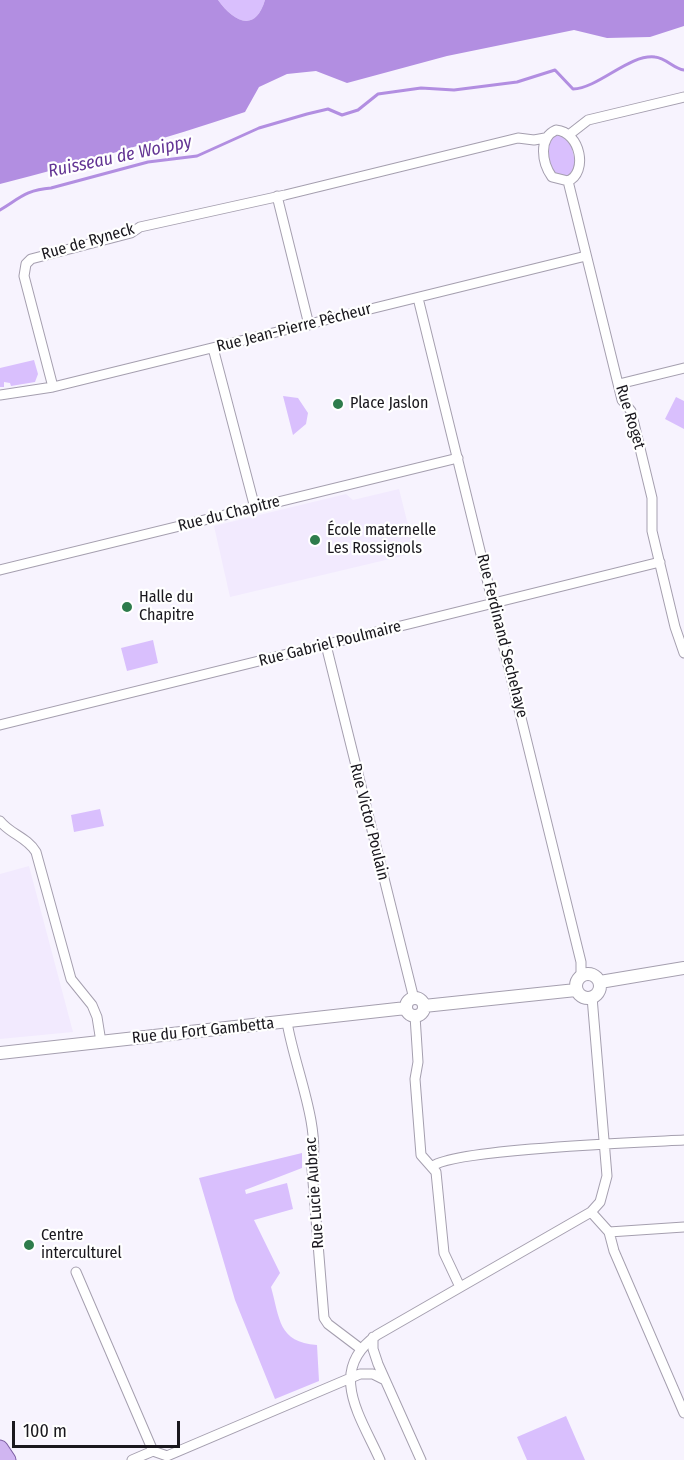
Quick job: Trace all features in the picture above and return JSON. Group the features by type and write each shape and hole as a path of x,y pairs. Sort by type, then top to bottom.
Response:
{"main road":[{"path":"0,1448 8,1460"}],"street":[{"path":"570,134 588,120 684,97"},
{"path":"556,130 570,134 574,138 580,165 577,175 568,182 556,180 549,172 543,147 545,138 556,130"},
{"name":"Rue de Ryneck","path":"53,387 24,276 26,264 31,259 131,233 140,227 518,138 534,140 545,138"},
{"name":"Rue Roget","path":"568,182 622,400 631,411 652,498 652,531 684,653"},
{"path":"277,196 309,325"},
{"name":"Rue Jean-Pierre Pêcheur","path":"0,395 53,387 586,256"},
{"name":"Rue Ferdinand Sechehaye","path":"418,298 581,962 581,976"},
{"path":"213,348 255,508"},
{"path":"619,384 684,368"},
{"name":"Rue du Chapitre","path":"0,570 458,458"},
{"name":"Rue Gabriel Poulmaire","path":"0,725 660,562"},
{"name":"Rue Victor Poulain","path":"326,645 415,1007 419,1141 424,1161 432,1167 438,1180 444,1253 460,1287"},
{"path":"0,820 6,828 30,844 36,852 71,979 92,1005 97,1017 101,1042"},
{"path":"600,982 684,968"},
{"path":"592,975 600,982 600,990 592,997 585,998 576,990 581,976 592,975"},
{"name":"Rue du Fort Gambetta","path":"0,1053 576,990"},
{"path":"380,1460 349,1391 349,1377 361,1349 373,1337 591,1212 600,1202 607,1176 592,997"},
{"name":"Rue Lucie Aubrac","path":"287,1022 293,1056 301,1070 315,1154 312,1169 324,1318 328,1324 361,1349"},
{"path":"432,1167 446,1159 604,1144 684,1140"},
{"path":"591,1212 609,1232 614,1251 684,1413"},
{"path":"609,1232 684,1227"},
{"path":"76,1272 153,1451"},
{"path":"373,1337 373,1350 421,1460"},
{"path":"132,1460 153,1451 167,1456 349,1377 374,1374 385,1380"}],"shaded area":[{"path":"0,0 218,0 230,14 243,21 256,17 265,0 684,0 684,26 650,37 607,38 574,30 447,56 347,83 316,71 287,74 259,87 245,112 123,150 0,184"},
{"path":"218,0 265,0 256,17 243,21 230,14"},
{"path":"557,134 570,139 576,166 568,178 557,176 549,160 547,142"},
{"path":"34,360 38,374 35,382 11,386 10,383 4,382 4,387 0,387 0,368"},
{"path":"283,396 298,398 308,413 306,424 293,435"},
{"path":"676,397 684,401 684,429 665,419"},
{"name":"École maternelle Les Rossignols","path":"399,489 415,553 230,597 214,526 346,494 353,500"},
{"path":"153,640 158,663 127,671 121,648"},
{"path":"100,809 104,826 74,832 71,815"},
{"path":"29,866 73,1032 0,1039 0,874"},
{"path":"302,1153 302,1168 245,1190 246,1194 287,1183 293,1209 254,1220 280,1273 271,1287 283,1327 295,1339 317,1345 319,1381 275,1399 235,1300 199,1178"},
{"path":"566,1416 585,1460 527,1460 517,1437"}],"waterway":[{"name":"Ruisseau de Woippy","path":"0,210 35,191 148,162 197,156 259,128 307,114 328,109 342,115 358,110 378,94 421,88 454,90 517,82 555,70 573,89 593,83 645,57 659,58 684,70"}],"place":[{"name":"Place Jaslon","path":"338,404"},
{"name":"École maternelle Les Rossignols","path":"315,540"},
{"name":"Halle du Chapitre","path":"127,607"},
{"name":"Centre interculturel","path":"29,1245"}]}
